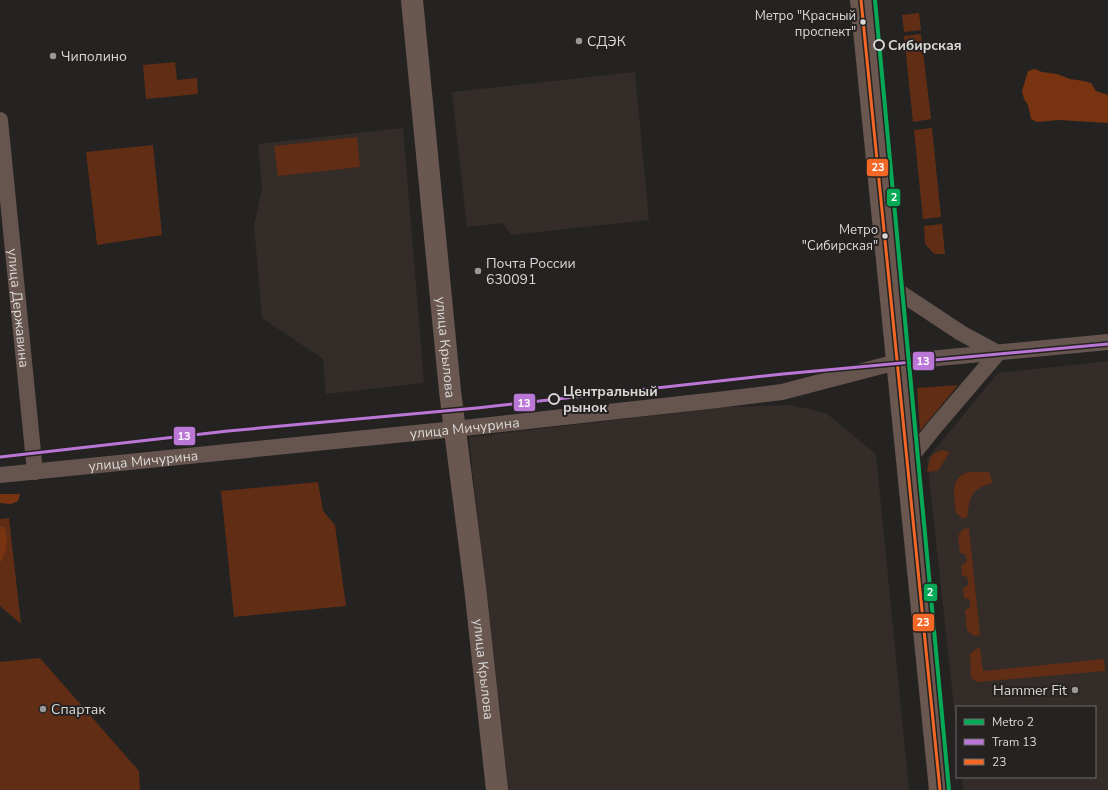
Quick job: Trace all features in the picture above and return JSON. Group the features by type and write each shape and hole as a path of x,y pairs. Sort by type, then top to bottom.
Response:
{"main road":[{"name":"улица Крылова","path":"412,0 423,104 436,258 455,430 475,587 497,790"},
{"path":"861,0 940,790"}],"street":[{"name":"улица Державина","path":"0,120 35,472"},
{"path":"890,286 961,333 998,353 907,462"},
{"name":"улица Мичурина","path":"0,475 455,430 782,392 897,362 1108,342"}],"shaded area":[{"path":"919,13 921,30 904,32 902,15"},
{"path":"921,34 931,119 913,122 904,36"},
{"path":"175,62 177,80 197,78 198,94 146,99 143,65"},
{"path":"1035,69 1042,72 1057,74 1070,79 1091,83 1096,91 1108,95 1108,123 1059,120 1037,122 1031,119 1028,105 1024,99 1022,91 1028,71"},
{"path":"635,72 649,220 511,235 503,223 467,227 452,92"},
{"path":"403,128 424,383 326,394 323,359 262,318 254,225 262,189 258,144"},
{"path":"932,128 941,217 923,219 914,130"},
{"path":"357,137 360,167 278,176 274,146"},
{"path":"153,145 162,235 97,245 86,152"},
{"path":"942,224 945,254 934,254 925,244 924,226"},
{"path":"1108,361 1108,790 963,790 962,778 1096,778 1096,706 956,706 956,726 927,459 998,373"},
{"path":"958,385 920,431 917,388"},
{"name":"Центральный рынок","path":"791,405 826,413 876,454 909,790 504,790 469,437 725,407"},
{"path":"942,450 950,452 937,471 927,472 932,455"},
{"path":"969,472 989,472 993,483 985,485 975,491 970,499 967,518 962,518 956,513 954,488 958,478"},
{"path":"318,482 323,511 335,525 346,606 234,617 221,491"},
{"path":"0,494 20,494 18,501 11,504 0,503"},
{"path":"9,518 21,624 0,606 0,519"},
{"path":"0,527 4,527 7,541 6,550 0,563"},
{"path":"969,528 980,635 974,636 967,630 965,610 970,607 970,601 969,599 964,598 963,588 968,585 968,579 966,576 962,576 961,565 967,560 965,554 960,553 958,536 963,529"},
{"path":"980,648 983,671 1104,659 1105,671 977,682 971,678 970,654 976,649"},
{"name":"Спартак","path":"40,658 139,771 140,790 0,790 0,662"}],"metro line":[{"name":"2","path":"875,0 949,790"}],"tram line":[{"name":"13","path":"0,457 228,431 477,408 783,374 1108,344"}],"transit line":[{"name":"23","path":"861,0 940,790"}],"place":[{"name":"Метро \"Красный проспект\"","path":"863,22"},
{"name":"СДЭК","path":"579,41"},
{"name":"Сибирская","path":"879,45"},
{"name":"Чиполино","path":"53,56"},
{"name":"Метро \"Сибирская\"","path":"885,236"},
{"name":"Почта России 630091","path":"478,271"},
{"name":"Центральный рынок","path":"554,399"},
{"name":"Hammer Fit","path":"1075,690"},
{"name":"Спартак","path":"43,709"}]}
